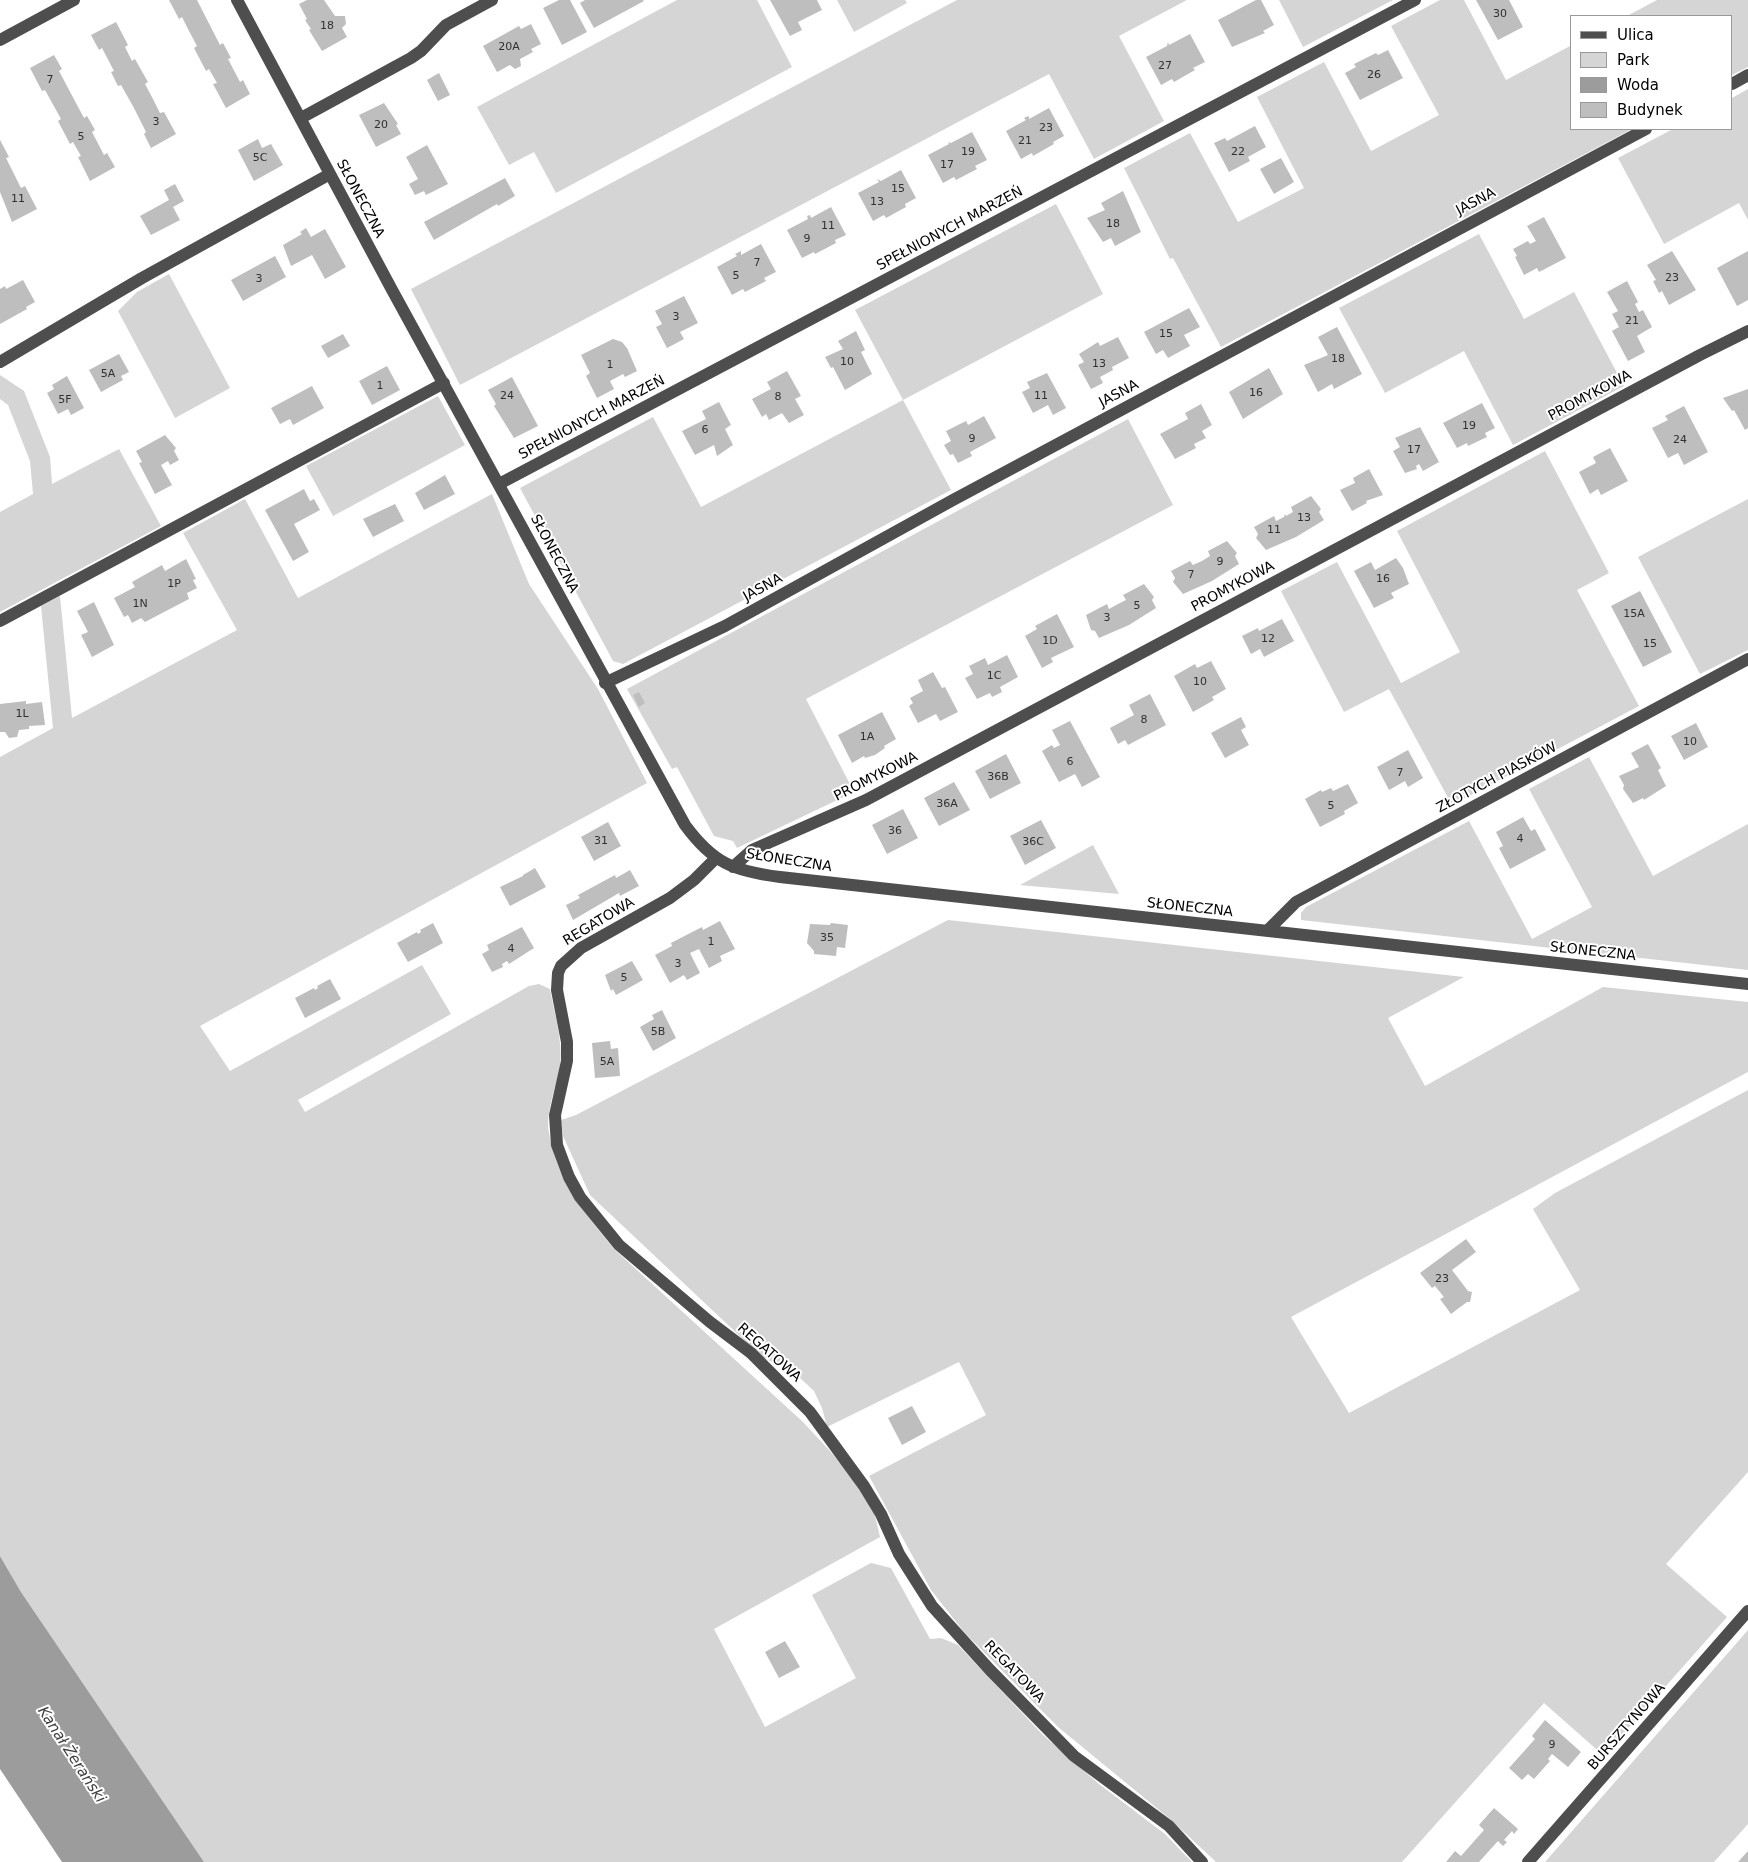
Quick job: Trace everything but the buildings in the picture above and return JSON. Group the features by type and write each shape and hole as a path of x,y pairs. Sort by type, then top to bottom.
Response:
{"street":[{"path":"0,40 74,0"},
{"name":"SŁONECZNA","path":"237,0 605,683 685,825 699,844 715,859 733,866 780,877 1748,984"},
{"path":"302,118 411,58 422,51 446,25 492,0"},
{"name":"SPEŁNIONYCH MARZEŃ","path":"499,484 1416,0"},
{"path":"1733,83 1748,75"},
{"name":"JASNA","path":"605,683 725,626 953,500 1644,130"},
{"path":"0,362 134,283 330,174"},
{"name":"PROMYKOWA","path":"733,866 752,850 866,800 1700,355 1748,332"},
{"path":"0,621 444,383"},
{"name":"ZŁOTYCH PIASKÓW","path":"1268,931 1296,902 1748,659"},
{"name":"REGATOWA","path":"715,859 694,880 670,898 581,948 561,966 558,973 557,990 567,1042 567,1060 555,1114 558,1145 569,1177 580,1197 619,1245 710,1322 751,1353 810,1412 864,1486 881,1514 899,1554 932,1606 990,1670 1074,1756 1169,1826 1202,1862"},
{"name":"BURSZTYNOWA","path":"1528,1862 1748,1611"}],"green space":[{"path":"677,0 757,0 792,67 556,193 534,152 509,165 477,107"},
{"path":"837,0 905,0 907,3 854,32"},
{"path":"957,0 1187,0 1119,36 1164,121 1094,159 1049,74 460,385 411,289"},
{"path":"1279,0 1393,0 1303,47"},
{"path":"1440,0 1464,0 1506,80 1570,46 1570,130 1630,130 1221,347 1173,258 1170,259 1124,168 1190,133 1238,222 1304,188 1257,97 1324,62 1371,151 1377,148 1439,115 1391,26"},
{"path":"1657,0 1748,0 1748,67 1733,74 1733,15 1629,15"},
{"path":"1748,89 1748,220 1739,203 1664,244 1618,158 1671,130 1733,130 1733,97"},
{"path":"1056,204 1103,294 903,400 855,310"},
{"path":"1479,234 1524,319 1574,292 1624,386 1513,445 1464,351 1385,393 1339,308"},
{"path":"169,274 230,388 175,418 118,311 137,292"},
{"path":"0,375 24,391 50,457 52,484 119,449 161,526 0,612 0,512 33,494 30,461 8,405 0,399"},
{"path":"438,396 465,445 333,516 306,466"},
{"path":"903,400 951,490 623,664 613,661 520,488 653,417 701,507"},
{"path":"1128,419 1173,505 806,699 854,792 737,848 733,841 714,836 677,767 672,769 627,689"},
{"path":"1545,451 1609,573 1577,590 1639,706 1452,805 1389,689 1344,712 1281,591 1337,562 1401,683 1460,652 1397,531"},
{"path":"492,494 529,584 598,689 647,783 200,1026 230,1071 422,965 451,1014 298,1100 305,1112 529,986 539,984 550,989 561,1056 548,1125 553,1150 565,1181 583,1209 614,1249 803,1422 857,1483 873,1507 880,1537 714,1629 765,1727 856,1678 812,1595 871,1563 891,1568 930,1639 941,1638 958,1645 1043,1735 1099,1784 1165,1834 1192,1862 204,1862 21,1592 0,1556 0,757 53,728 41,606 60,596 72,718 237,630 183,533 245,499 298,598"},
{"path":"1748,499 1748,650 1700,674 1638,557"},
{"path":"1589,757 1653,876 1748,824 1748,970 1301,920 1301,913 1306,907 1469,821 1532,939 1592,907 1529,789"},
{"path":"1093,845 1119,894 1020,885"},
{"path":"948,920 1464,977 1388,1018 1425,1086 1603,987 1748,1002 1748,1072 1291,1317 1349,1413 1580,1290 1533,1209 1555,1193 1748,1090 1748,1472 1666,1564 1727,1617 1604,1756 1544,1703 1402,1862 1216,1862 1170,1819 1058,1727 964,1632 931,1590 869,1476 986,1415 959,1362 827,1427 822,1408 814,1391 798,1376 761,1356 590,1195 563,1136 561,1120 576,1115"},
{"path":"1748,1630 1748,1824 1714,1862 1545,1862"}],"water":[{"name":"Kanał Żerański","path":"0,1556 21,1592 204,1862 62,1862 0,1769"}]}
